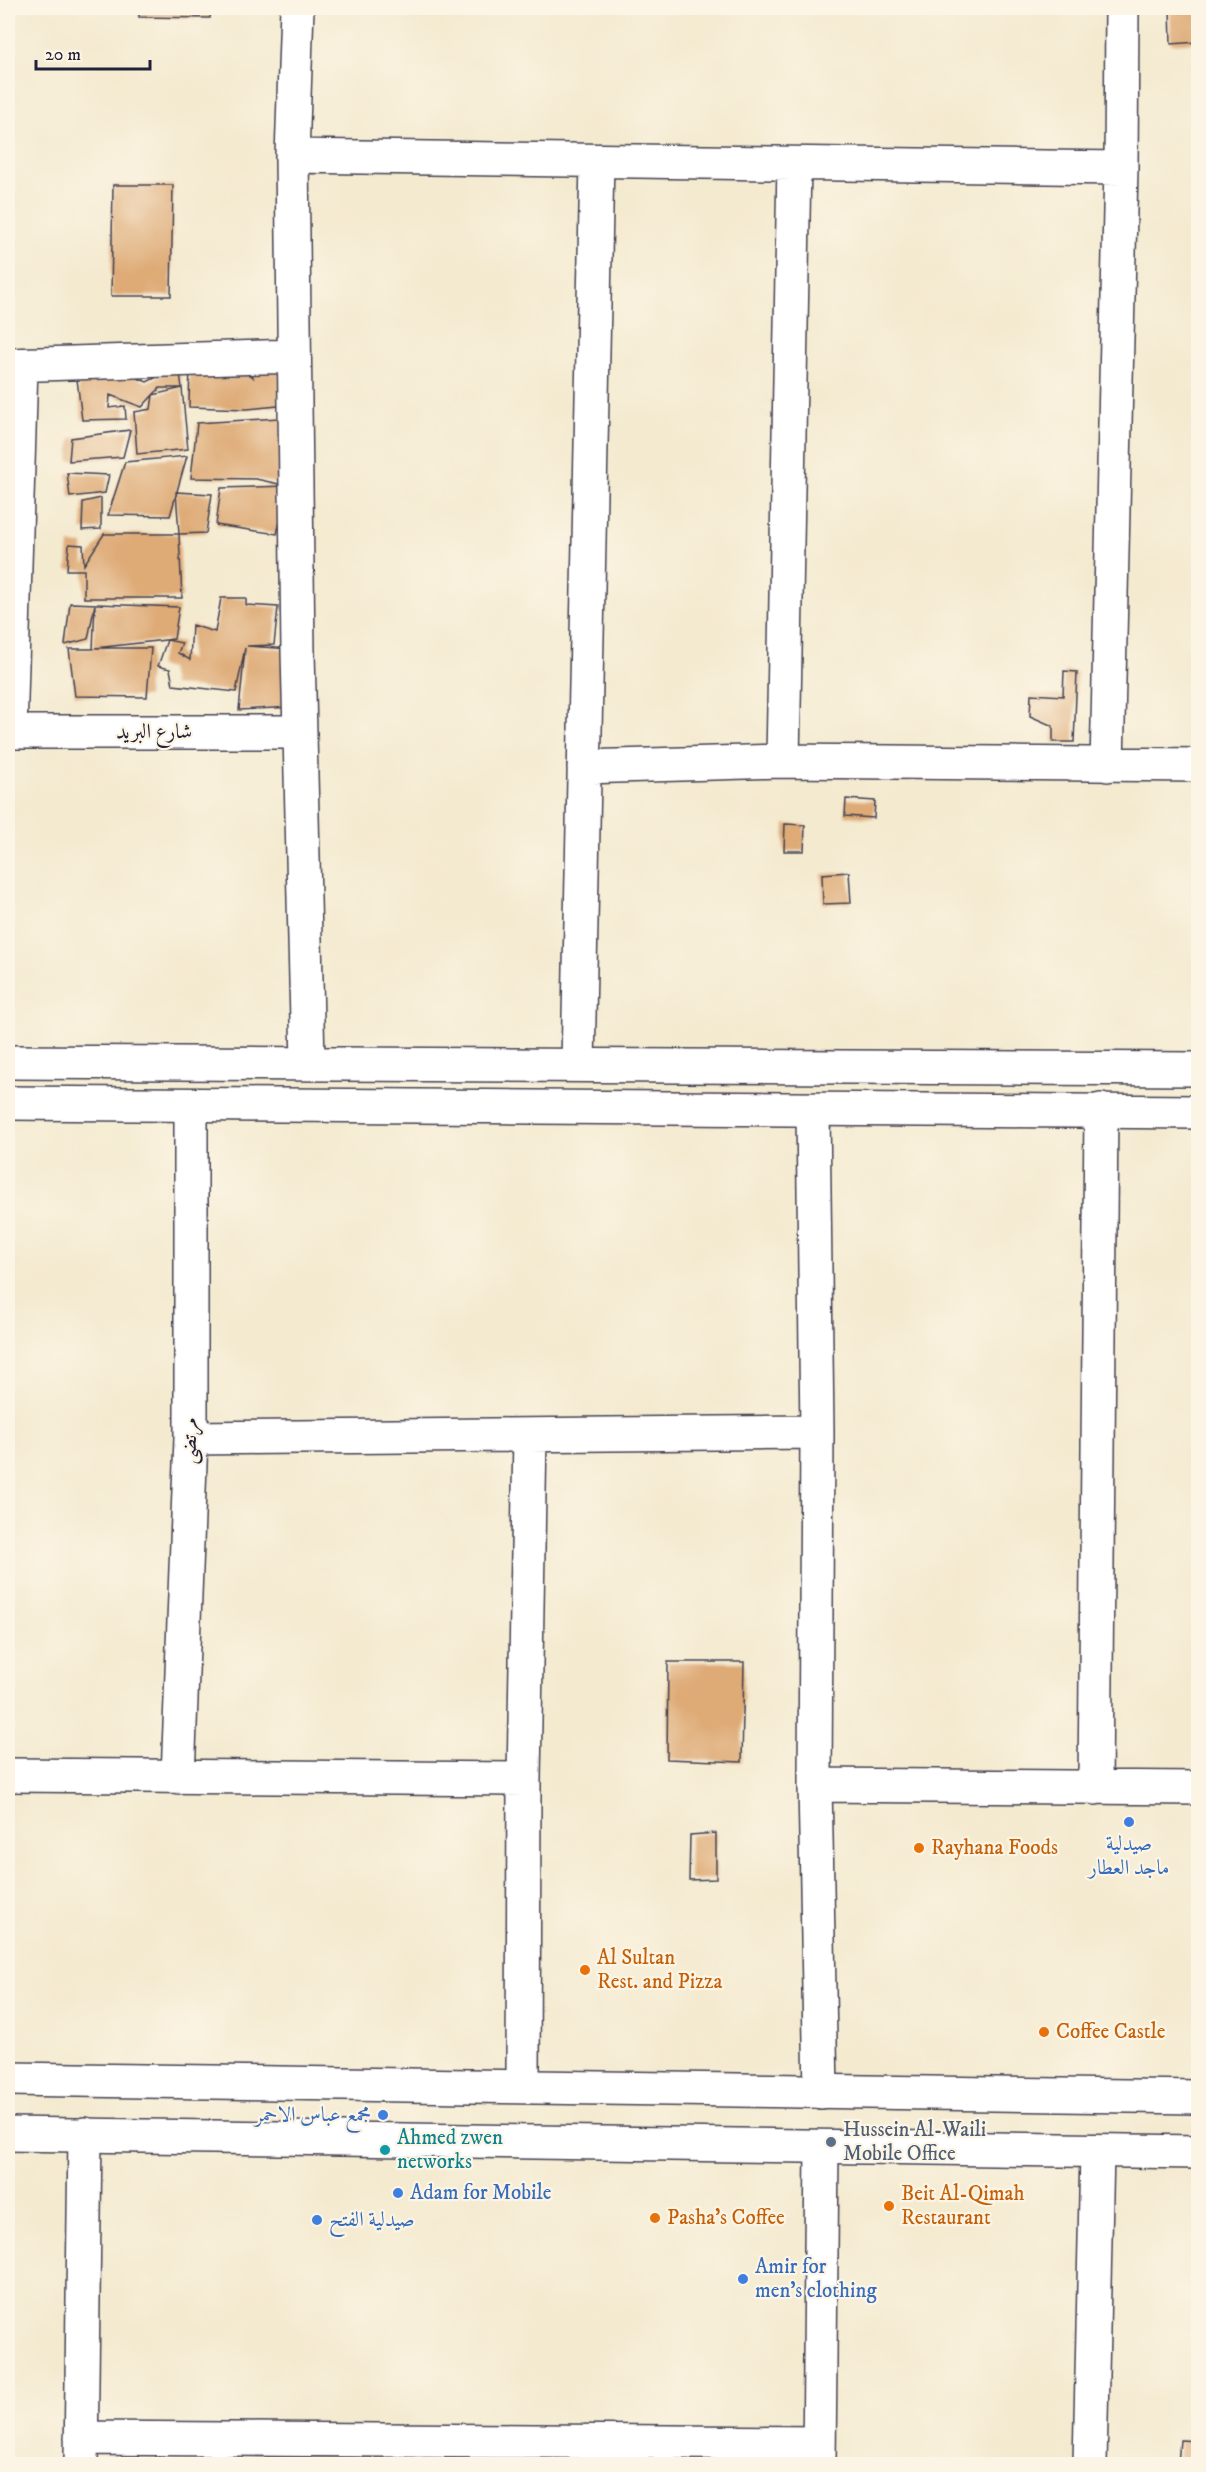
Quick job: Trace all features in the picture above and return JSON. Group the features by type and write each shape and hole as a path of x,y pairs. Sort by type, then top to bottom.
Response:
{"street":[{"path":"297,8 292,156 294,356 308,1062"},
{"path":"1107,765 1122,168 1122,8"},
{"path":"292,156 1122,168"},
{"path":"578,1064 597,161"},
{"path":"783,761 794,164"},
{"path":"9,732 14,365 294,356"},
{"name":"شارع البريد","path":"9,732 300,732"},
{"path":"584,767 783,761 1198,765"},
{"path":"8,1062 1198,1069"},
{"path":"8,1103 1198,1112"},
{"name":"مرتضى","path":"178,1777 191,1438 191,1105"},
{"path":"813,1110 817,1432 815,1785 821,2092"},
{"path":"1095,1788 1101,1110"},
{"path":"191,1438 817,1432"},
{"path":"523,2085 524,1779 530,1435"},
{"path":"8,1775 524,1779"},
{"path":"815,1785 1198,1788"},
{"path":"8,2079 1198,2097"},
{"path":"8,2134 1198,2152"},
{"path":"85,2134 81,2451 819,2454 822,2146"},
{"path":"1090,2464 1097,2151"}],"building":[{"path":"139,8 211,8 210,18 139,17"},
{"path":"1170,8 1198,8 1198,42 1171,44"},
{"path":"113,185 173,185 171,296 111,296"},
{"path":"277,357 288,405 247,409 189,407 190,359 246,371 253,377 246,358"},
{"path":"75,363 127,374 147,382 179,366 182,388 160,388 142,407 110,395 109,408 125,406 126,419 82,420"},
{"path":"182,388 188,449 137,454 134,412 151,409 153,395"},
{"path":"296,417 288,486 256,479 191,478 197,423"},
{"path":"130,430 123,457 69,461 71,438"},
{"path":"187,456 170,516 108,515 125,462"},
{"path":"67,473 109,475 105,493 70,497"},
{"path":"288,486 277,534 216,525 221,488"},
{"path":"176,492 212,494 206,533 179,534"},
{"path":"101,498 101,529 82,530 83,502"},
{"path":"104,534 179,534 182,598 84,598 84,570 67,570 69,544 83,545 84,565"},
{"path":"221,598 246,598 246,605 278,607 274,645 247,646 291,649 292,707 239,710 245,648 236,692 173,685 170,669 158,666 167,640 182,643 178,653 190,660 192,625 215,632"},
{"path":"70,603 179,607 174,639 95,648 151,648 147,697 75,696 69,649 93,649 95,604 88,639 65,645"},
{"path":"1064,671 1077,672 1074,742 1053,742 1053,726 1030,716 1031,694 1063,696"},
{"path":"846,799 875,801 874,818 845,816"},
{"path":"785,824 805,825 804,851 784,851"},
{"path":"849,872 851,903 823,904 822,874"},
{"path":"668,1662 744,1662 742,1762 667,1759"},
{"path":"716,1833 716,1879 689,1880 690,1835"},
{"path":"1180,2440 1198,2441 1198,2464 1178,2464"}],"place":[{"name":"صيدلية ماجد العطار","path":"1129,1822"},
{"name":"Rayhana Foods","path":"919,1848"},
{"name":"Al Sultan Rest. and Pizza","path":"585,1970"},
{"name":"Coffee Castle","path":"1044,2032"},
{"name":"مجمع عباس الاحمر","path":"383,2115"},
{"name":"Hussein Al-Waili Mobile Office","path":"831,2142"},
{"name":"Ahmed zwen networks","path":"385,2150"},
{"name":"Adam for Mobile","path":"398,2193"},
{"name":"Beit Al-Qimah Restaurant","path":"889,2206"},
{"name":"Pasha's Coffee","path":"655,2218"},
{"name":"صيدلية الفتح","path":"317,2220"},
{"name":"Amir for men's clothing","path":"743,2279"}]}
